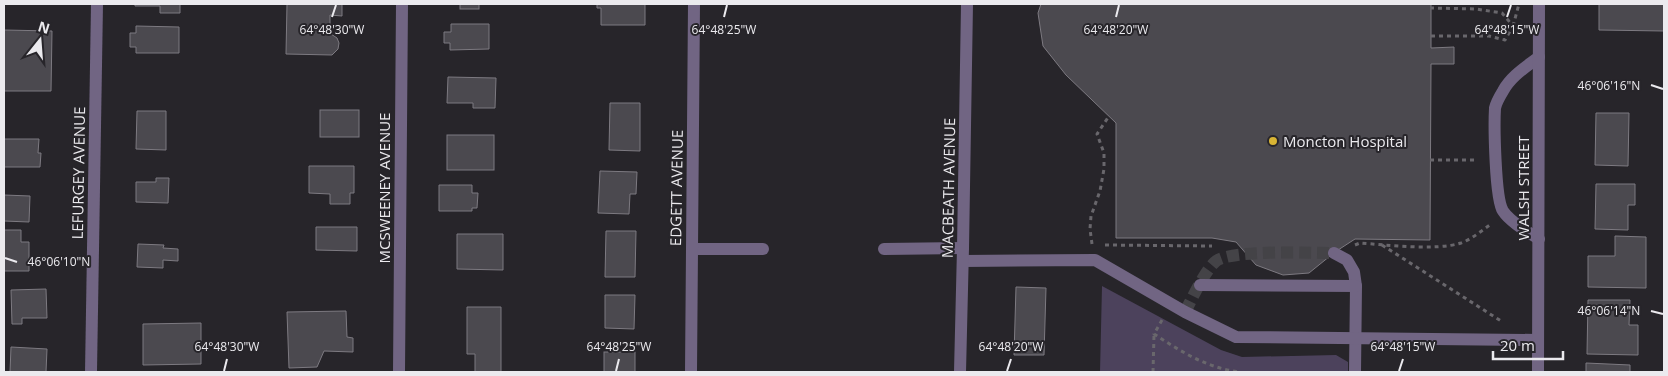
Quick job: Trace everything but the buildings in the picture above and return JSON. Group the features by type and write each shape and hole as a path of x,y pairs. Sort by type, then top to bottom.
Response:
{"street":[{"name":"LEFURGEY AVENUE","path":"91,372 97,4"},
{"name":"MCSWEENEY AVENUE","path":"399,372 402,4"},
{"name":"EDGETT AVENUE","path":"691,372 694,4"},
{"name":"MACBEATH AVENUE","path":"960,372 967,4"},
{"name":"WALSH STREET","path":"1538,372 1540,4"},
{"path":"1539,57 1511,79 1495,106 1497,189 1502,211 1539,239"},
{"path":"884,248 963,255 1095,260 1185,312 1236,337 1538,340"},
{"path":"692,249 763,249"},
{"path":"1334,253 1346,260 1354,272 1356,286 1355,372"},
{"path":"1200,285 1356,286"}],"path":[{"path":"1431,36 1489,36 1505,40 1513,26 1519,4"},
{"path":"1432,8 1476,9 1502,13 1513,26"},
{"path":"1092,244 1090,216 1100,191 1104,169 1104,153 1097,134 1109,116"},
{"path":"1430,160 1475,160"},
{"path":"1346,260 1350,247 1360,244 1445,247 1474,237 1490,224"},
{"path":"1382,244 1506,323"},
{"path":"1102,245 1212,246"},
{"path":"1154,372 1154,334 1164,317"},
{"path":"1154,334 1202,362 1228,371 1239,372"}],"shaded area":[{"path":"1102,286 1221,350 1242,357 1336,355 1348,362 1348,372 1100,372"}],"tunnel":[{"path":"1185,312 1211,266 1223,258 1253,253 1334,253"}],"place":[{"name":"Moncton Hospital","path":"1273,141"}]}
